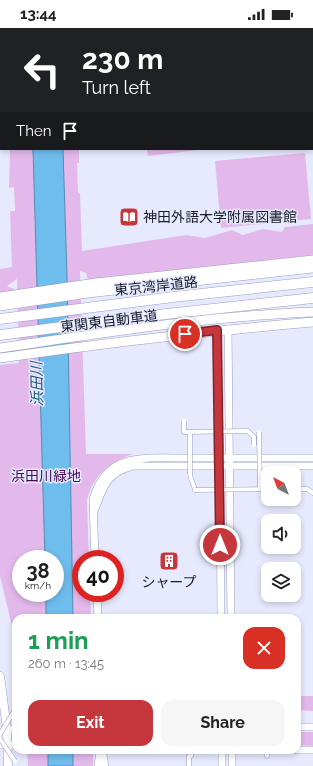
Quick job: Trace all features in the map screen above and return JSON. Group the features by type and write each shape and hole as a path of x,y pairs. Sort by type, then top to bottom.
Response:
{"highway":[{"path":"0,297 96,283 313,260"},
{"name":"東京湾岸道路","path":"0,306 88,294 313,268"},
{"name":"東関東自動車道","path":"0,319 173,297 313,282"},
{"name":"東関東自動車道","path":"0,335 130,318 313,298"},
{"path":"0,348 91,334 209,321 313,312"},
{"path":"0,358 106,343 217,330 313,322"}],"main road":[{"path":"0,676 2,731 8,766"}],"street":[{"path":"217,330 221,614"},
{"path":"228,330 230,614"},
{"path":"184,421 184,432 248,431 254,437 260,437"},
{"path":"190,432 190,480 194,484 195,490 260,489 259,432"},
{"path":"254,437 254,445"},
{"path":"95,550 93,500 95,491 105,475 122,463 143,459 229,461 313,458"},
{"path":"229,461 313,466"},
{"path":"301,489 307,489 313,493"},
{"path":"97,602 98,614"},
{"path":"2,731 12,715"},
{"path":"301,727 313,727"},
{"path":"2,731 12,730"},
{"path":"0,739 15,761"},
{"path":"301,750 313,750"},
{"path":"98,766 100,754"},
{"path":"102,754 105,766"},
{"path":"189,766 191,754"},
{"path":"222,754 222,766"},
{"path":"232,754 232,766"}],"green space":[{"name":"浜田川緑地","path":"10,150 79,150 79,163 77,163 78,192 80,194 82,251 186,235 205,238 232,230 243,235 263,229 282,232 285,227 313,224 313,255 88,280 86,273 80,271 86,454 133,454 116,461 97,477 89,492 87,501 89,550 72,550 72,602 90,602 91,614 12,614 12,626 0,576 0,365 19,363 17,279 7,286 16,290 0,293 0,269 12,267 10,211 15,211 14,187 9,188"},
{"path":"147,150 198,150 148,156"},
{"path":"305,153 311,219 221,228 215,161"},
{"path":"301,696 313,696 313,711 301,710"},
{"path":"301,732 313,732 313,746 301,745"},
{"path":"27,754 93,754 93,766 28,766"}],"water":[{"path":"33,150 63,150 67,276 73,614 46,614 46,602 64,602 64,550 45,550"},
{"path":"48,754 73,754 73,766 48,766"}],"place":[{"name":"神田外語大学附属図書館","path":"129,217"},
{"name":"シャープ","path":"169,561"}],"route":[{"path":"185,334 217,330 220,545"}],"water label":[{"name":"浜田川","path":"37,384"}]}
